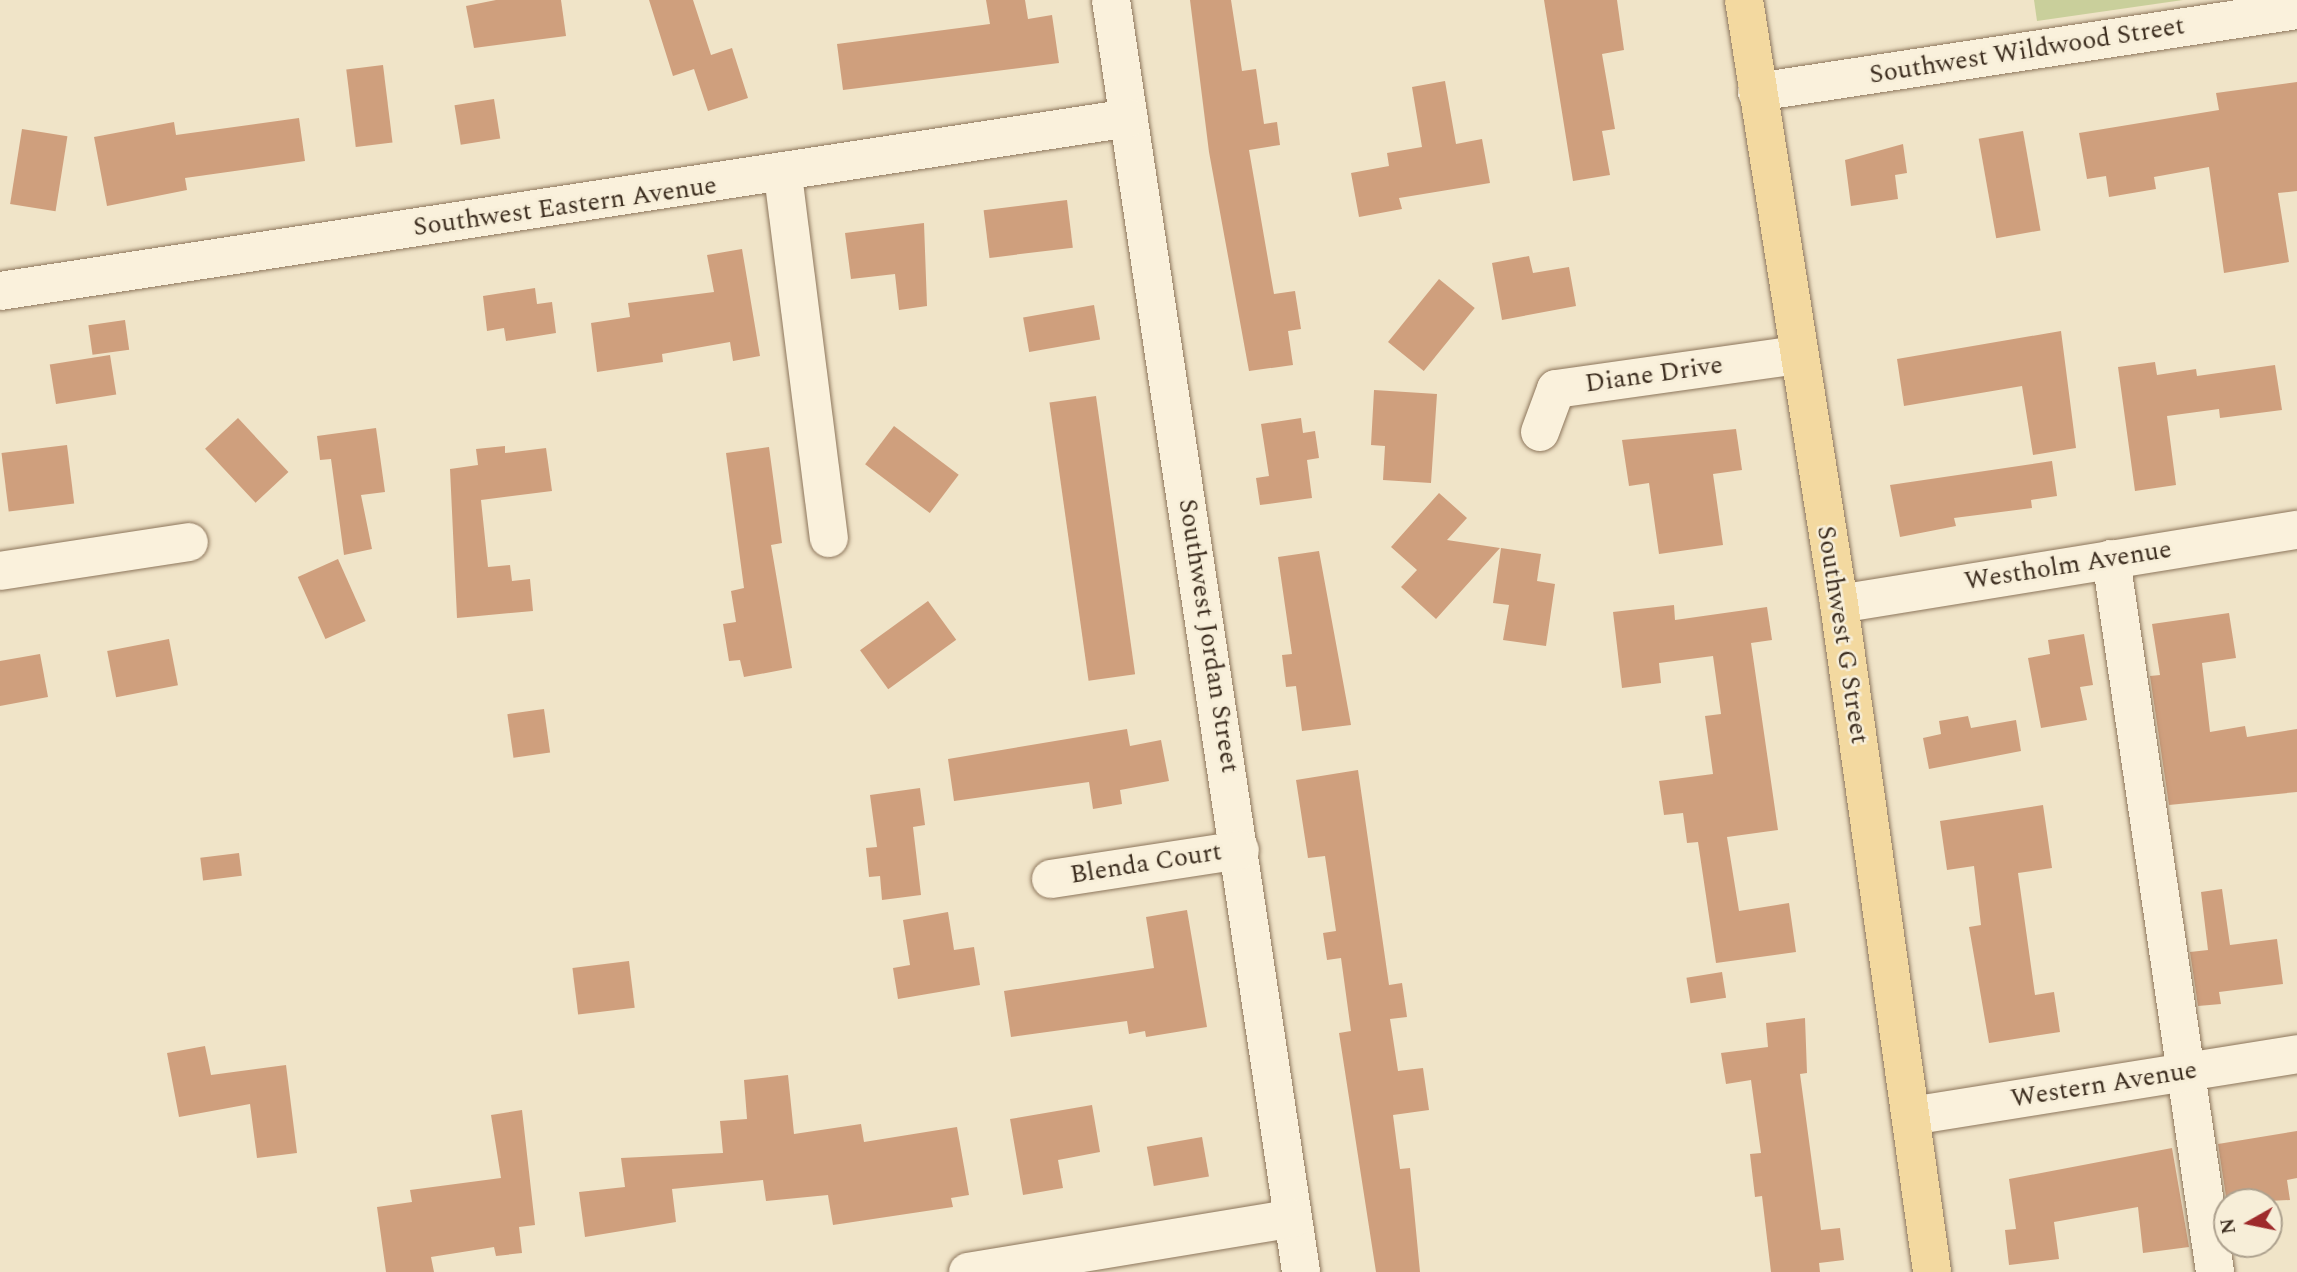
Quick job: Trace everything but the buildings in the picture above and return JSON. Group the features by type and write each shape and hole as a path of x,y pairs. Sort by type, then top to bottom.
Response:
{"main road":[{"name":"Southwest G Street","path":"1744,0 1797,355 1839,604 1932,1272"}],"street":[{"name":"Southwest Jordan Street","path":"1111,0 1301,1272"},
{"name":"Southwest Wildwood Street","path":"1757,92 2297,10"},
{"name":"Southwest Eastern Avenue","path":"0,291 783,175 1129,118"},
{"path":"783,175 830,538"},
{"name":"Diane Drive","path":"1540,432 1556,389 1797,355"},
{"name":"Westholm Avenue","path":"1839,604 2297,530"},
{"path":"0,571 190,542"},
{"path":"2111,559 2215,1272"},
{"name":"Blenda Court","path":"1051,879 1240,850"},
{"name":"Western Avenue","path":"1911,1116 2297,1054"},
{"path":"968,1272 1293,1218"}],"green space":[{"path":"2034,0 2183,0 2037,21"}]}
